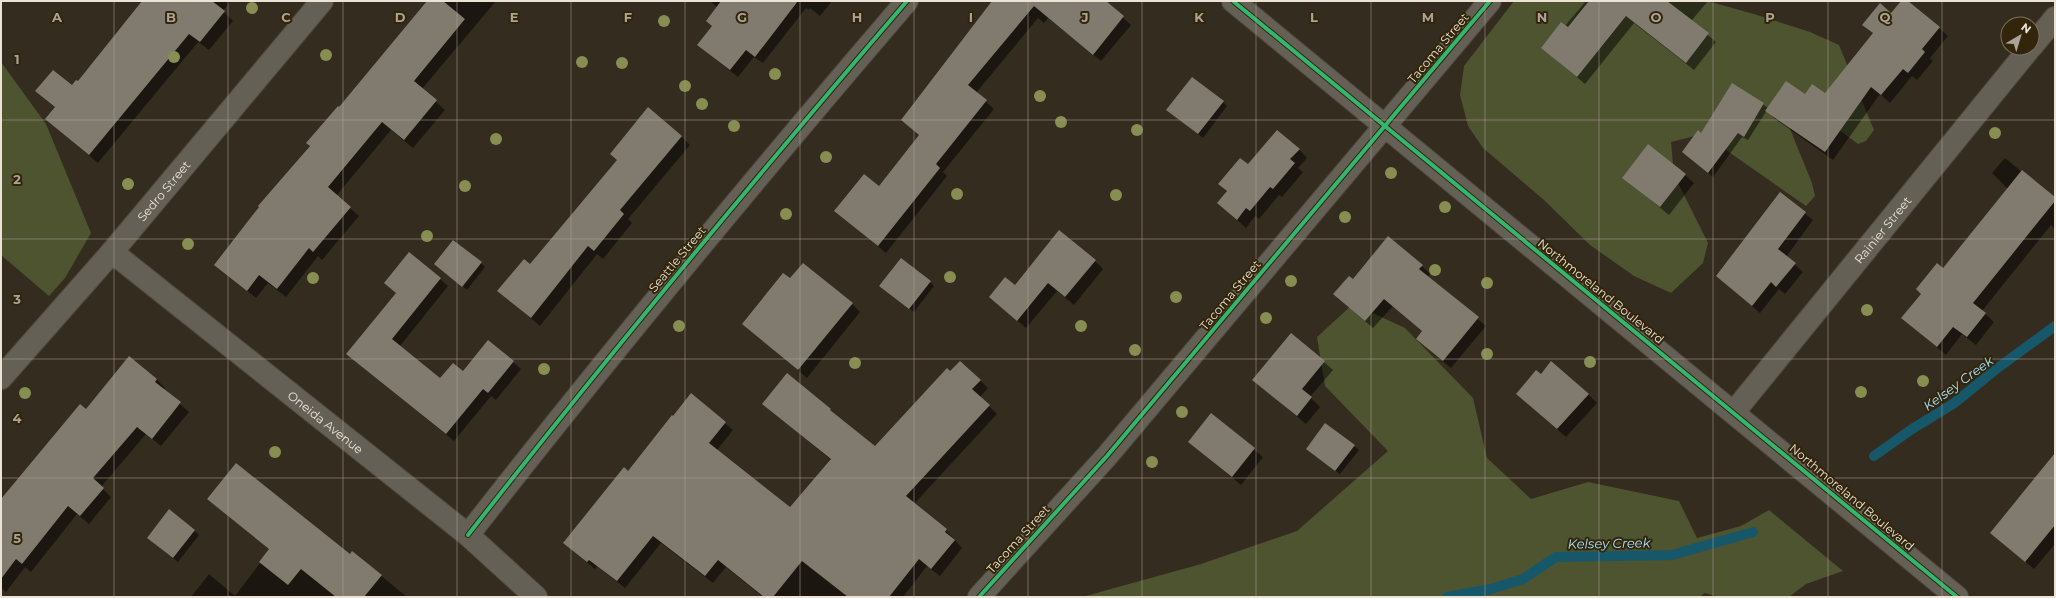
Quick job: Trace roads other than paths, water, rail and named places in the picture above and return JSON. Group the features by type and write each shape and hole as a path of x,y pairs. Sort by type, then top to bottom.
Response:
{"street":[{"name":"Sedro Street","path":"1,378 112,252 322,1"},
{"name":"Seattle Street","path":"468,535 582,389 822,100 907,1"},
{"name":"Northmoreland Boulevard","path":"1232,1 1386,126 1596,301 1734,412 1957,597"},
{"name":"Tacoma Street","path":"979,597 1107,456 1490,1"},
{"name":"Rainier Street","path":"2040,36 2055,18"},
{"name":"Rainier Street","path":"1734,412 2024,56"},
{"name":"Oneida Avenue","path":"112,252 468,535 536,597"}],"waterway":[{"name":"Kelsey Creek","path":"1874,456 1912,429 1953,404 1995,370 2055,326"},
{"name":"Kelsey Creek","path":"1447,597 1491,589 1523,579 1556,557 1672,555 1753,532"}]}
